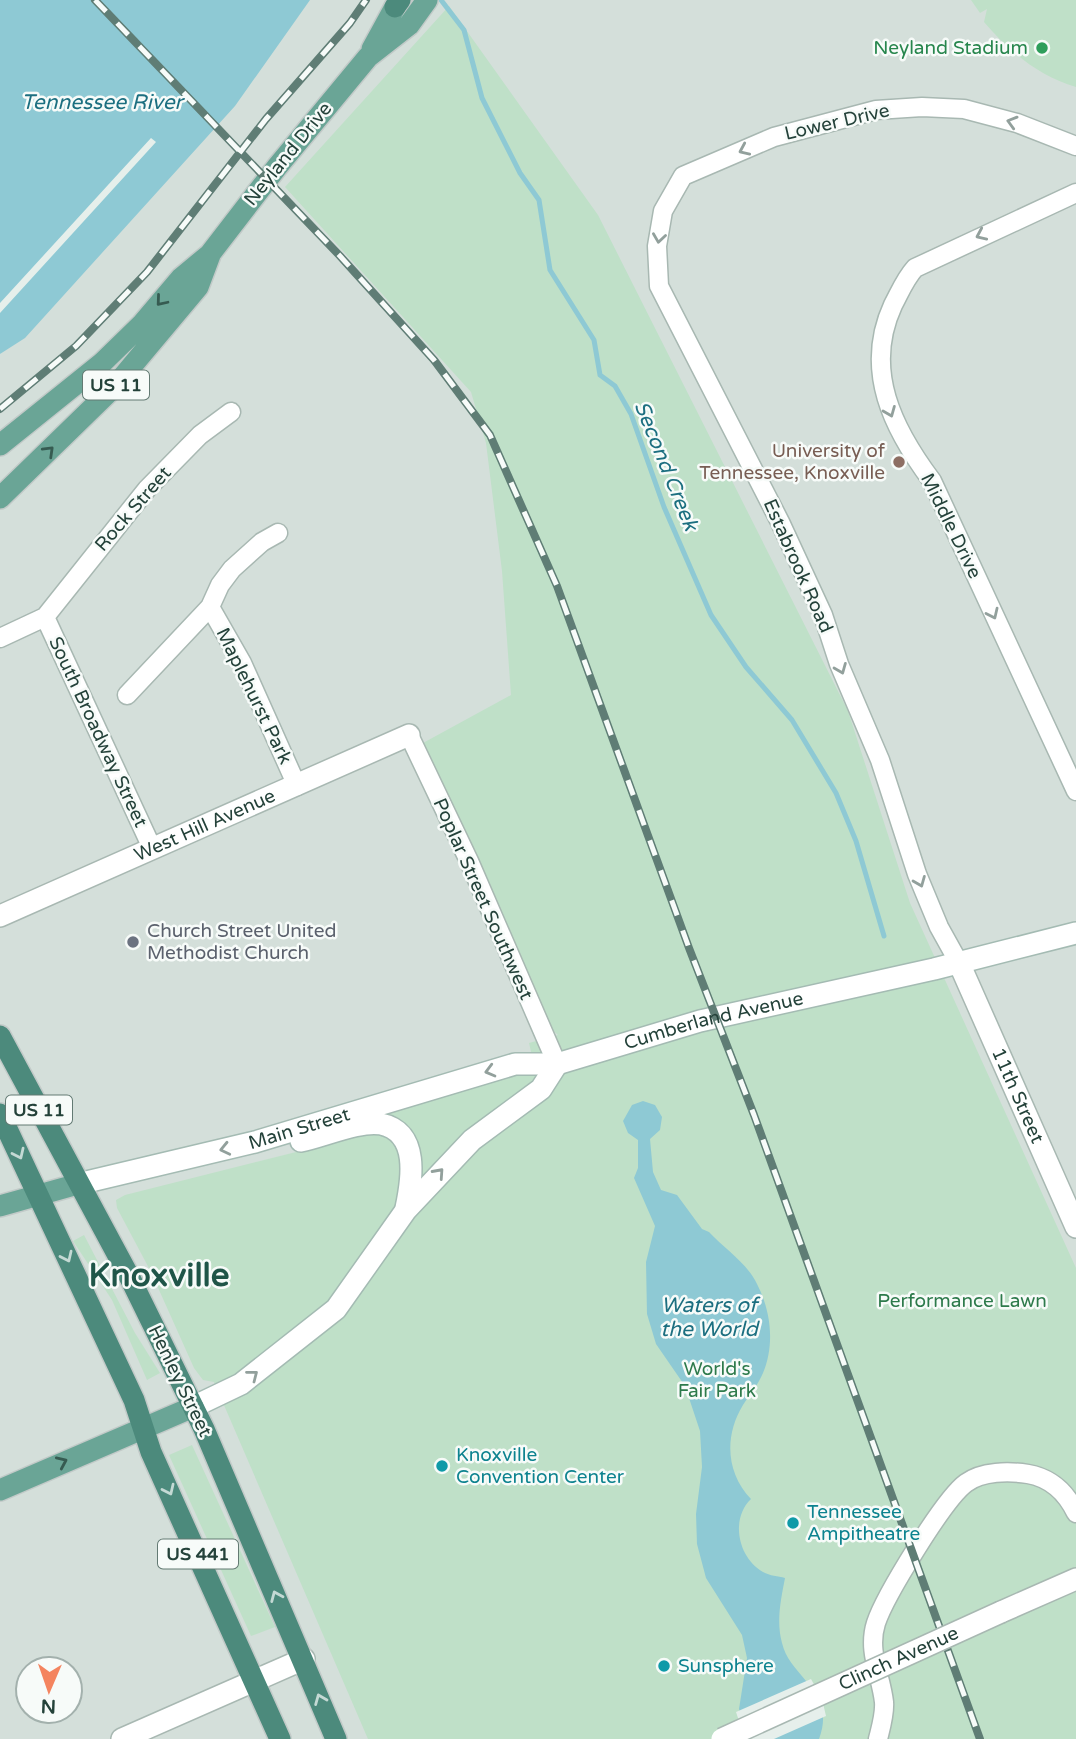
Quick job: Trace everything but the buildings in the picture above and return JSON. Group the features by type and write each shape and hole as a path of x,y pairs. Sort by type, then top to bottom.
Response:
{"highway":[{"name":"Henley Street","path":"0,1036 130,1278 193,1407 304,1659 336,1739"},
{"name":"US 441","path":"0,1114 134,1400 143,1428 280,1739"}],"main road":[{"name":"Neyland Drive","path":"0,445 102,363 142,324 181,278 210,254 277,167 368,57 398,3"},
{"name":"Neyland Drive","path":"368,57 409,24 424,4"},
{"name":"Neyland Drive","path":"0,498 122,377 198,287 210,254"},
{"name":"West Hill Avenue","path":"0,916 409,735"},
{"name":"Cumberland Avenue","path":"557,1063 700,1021 959,963 1076,933"},
{"name":"11th Street","path":"959,963 1076,1227"},
{"name":"Main Street","path":"0,1206 78,1184 256,1142 515,1064 557,1063"},
{"path":"0,1490 241,1384 336,1309 406,1210 472,1140 541,1089 557,1063"},
{"path":"256,1142 291,1143 362,1125 381,1124 399,1133 411,1156 412,1180 406,1210"},
{"name":"Clinch Avenue","path":"722,1739 1076,1579"},
{"path":"122,1739 304,1659"}],"street":[{"name":"Lower Drive","path":"683,176 774,137 876,110 922,107 964,109 1004,119 1076,146"},
{"name":"Estabrook Road","path":"683,176 663,211 657,246 659,286 780,522 823,615 839,664 880,761 917,874 939,927 959,963"},
{"name":"Middle Drive","path":"1076,193 923,262 909,274 888,317 880,357 882,389 891,415 910,452 932,481 1076,791"},
{"name":"Rock Street","path":"45,617 147,489 200,435 231,412"},
{"path":"127,695 210,607 220,585 232,569 262,542 278,533"},
{"name":"Maplehurst Park","path":"210,607 242,663 297,786"},
{"path":"0,638 45,617"},
{"name":"South Broadway Street","path":"45,617 152,848"},
{"name":"Poplar Street Southwest","path":"409,735 469,861 557,1063"},
{"path":"878,1739 884,1703 873,1658 876,1623 914,1557 959,1490 983,1476 1008,1472 1036,1475 1062,1491 1076,1513"}],"shaded area":[{"path":"306,0 1076,0 1076,1739 0,1739 0,354"}],"green space":[{"name":"Neyland Stadium","path":"971,0 1076,0 1076,87 1049,76 1014,52 984,22 987,9 980,13"},
{"name":"World's Fair Park","path":"449,6 598,215 848,711 910,903 1076,1268 1076,1739 368,1739 214,1382 203,1380 194,1368 151,1272 117,1208 116,1200 125,1195 360,1136 390,1111 535,1069 529,1043 558,1035 548,1026 423,743 511,695 502,571 486,443 471,392 285,187"},
{"path":"84,1235 135,1333 160,1373 147,1380 112,1300 73,1241"},
{"path":"192,1445 275,1627 251,1636 169,1455"}],"water":[{"name":"Tennessee River","path":"0,0 310,0 235,106 25,338 0,354"},
{"name":"Waters of the World","path":"643,1101 655,1105 662,1117 660,1130 650,1139 653,1172 661,1190 677,1195 702,1229 709,1232 742,1263 753,1276 766,1305 770,1328 767,1362 759,1382 737,1417 731,1442 732,1466 751,1499 740,1517 740,1538 754,1566 766,1573 785,1578 780,1610 780,1635 787,1655 810,1686 822,1709 823,1723 819,1739 749,1739 739,1709 747,1658 742,1635 706,1578 697,1544 696,1514 702,1467 700,1431 685,1386 656,1344 647,1314 646,1262 655,1226 634,1178 638,1168 638,1140 628,1133 623,1121 632,1105"}],"pier":[{"path":"151,138 156,142 0,313 0,303"},
{"path":"811,1679 822,1699 826,1716 774,1739 745,1739 736,1712"}],"waterway":[{"name":"Second Creek","path":"441,0 464,30 482,98 520,173 539,200 550,270 594,340 600,375 615,386 631,414 664,507 711,615 746,667 792,720 836,793 856,841 884,936"}],"railway":[{"path":"95,0 340,256 434,360 490,435 557,586 689,948 754,1115 980,1739"},
{"path":"0,409 76,346 147,272 266,119 350,23 366,0"}],"place":[{"name":"Neyland Stadium","path":"1042,48"},
{"name":"University of Tennessee, Knoxville","path":"899,462"},
{"name":"Church Street United Methodist Church","path":"133,942"},
{"name":"Knoxville Convention Center","path":"442,1466"},
{"name":"Tennessee Ampitheatre","path":"793,1523"},
{"name":"Sunsphere","path":"664,1666"}],"district":[{"name":"Knoxville","path":"159,1275"}],"park label":[{"name":"Performance Lawn","path":"962,1301"}]}
